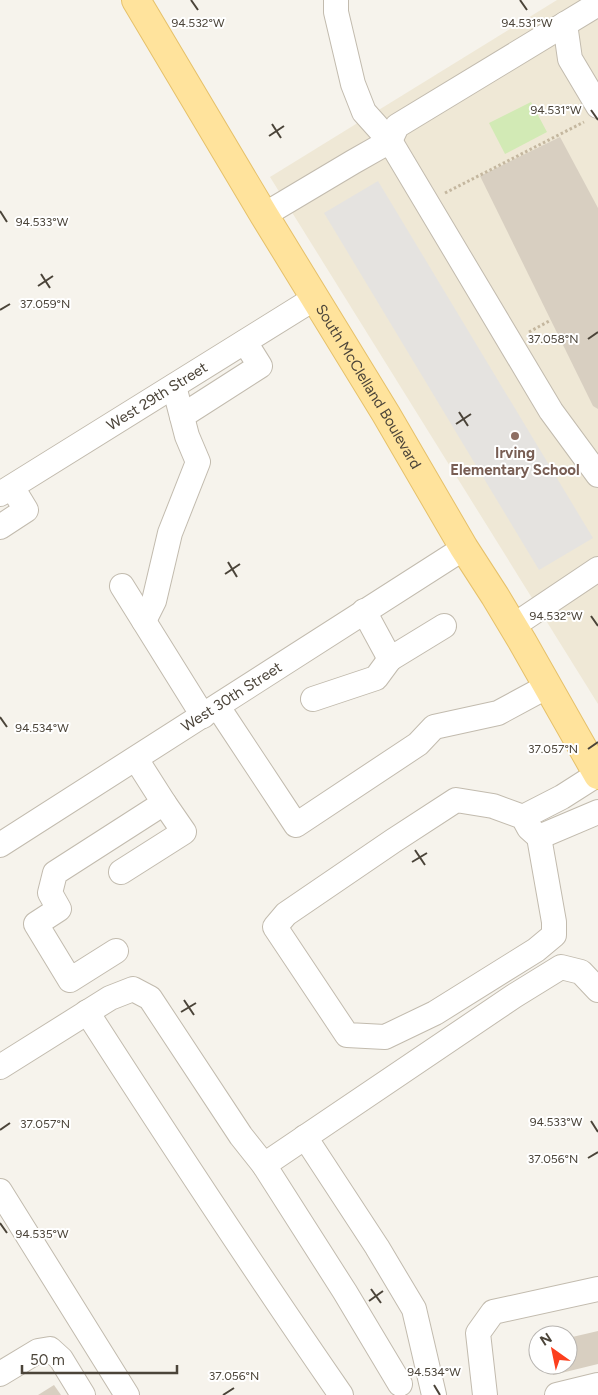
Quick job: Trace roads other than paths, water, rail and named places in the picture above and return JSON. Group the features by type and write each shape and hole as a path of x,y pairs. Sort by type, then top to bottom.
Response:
{"main road":[{"name":"South McClelland Boulevard","path":"136,0 386,414 464,548 513,626 598,774"}],"street":[{"path":"336,0 336,12 354,84 364,112 390,141 551,411 598,475"},
{"path":"264,214 390,141 398,126 598,4"},
{"path":"565,24 570,59 591,114"},
{"name":"West 29th Street","path":"6,490 315,298"},
{"path":"182,416 260,366 245,342"},
{"path":"144,621 154,601 170,533 198,462 187,436 174,386"},
{"path":"0,527 26,510 6,490"},
{"name":"West 30th Street","path":"0,845 211,712 364,611 464,548"},
{"path":"513,626 598,569"},
{"path":"122,586 144,621 296,825 418,744 434,726 498,713 548,686"},
{"path":"364,611 390,659"},
{"path":"313,699 376,678 390,659 444,626"},
{"path":"121,872 184,832 136,759"},
{"path":"522,817 598,774"},
{"path":"456,800 493,806 522,817 529,828 539,837 554,922 554,935 536,950 435,1013 385,1037 347,1035 275,927 286,914 392,841 456,800"},
{"path":"116,951 70,980 36,924 59,908 50,892 55,873 164,803"},
{"path":"539,837 598,812"},
{"path":"264,1166 514,996 561,967 581,972 598,990"},
{"path":"0,1067 110,998 133,989 150,998 241,1136 264,1166 345,1292 400,1384"},
{"path":"87,1012 164,1132 340,1395"},
{"path":"305,1137 377,1247 414,1309 434,1395"},
{"path":"0,1191 127,1395"},
{"path":"485,1395 478,1333 493,1312 598,1289"},
{"path":"0,1374 38,1351 50,1350 61,1359 83,1395"},
{"path":"557,1395 598,1385"}],"place":[{"name":"Irving Elementary School","path":"515,436"}]}
